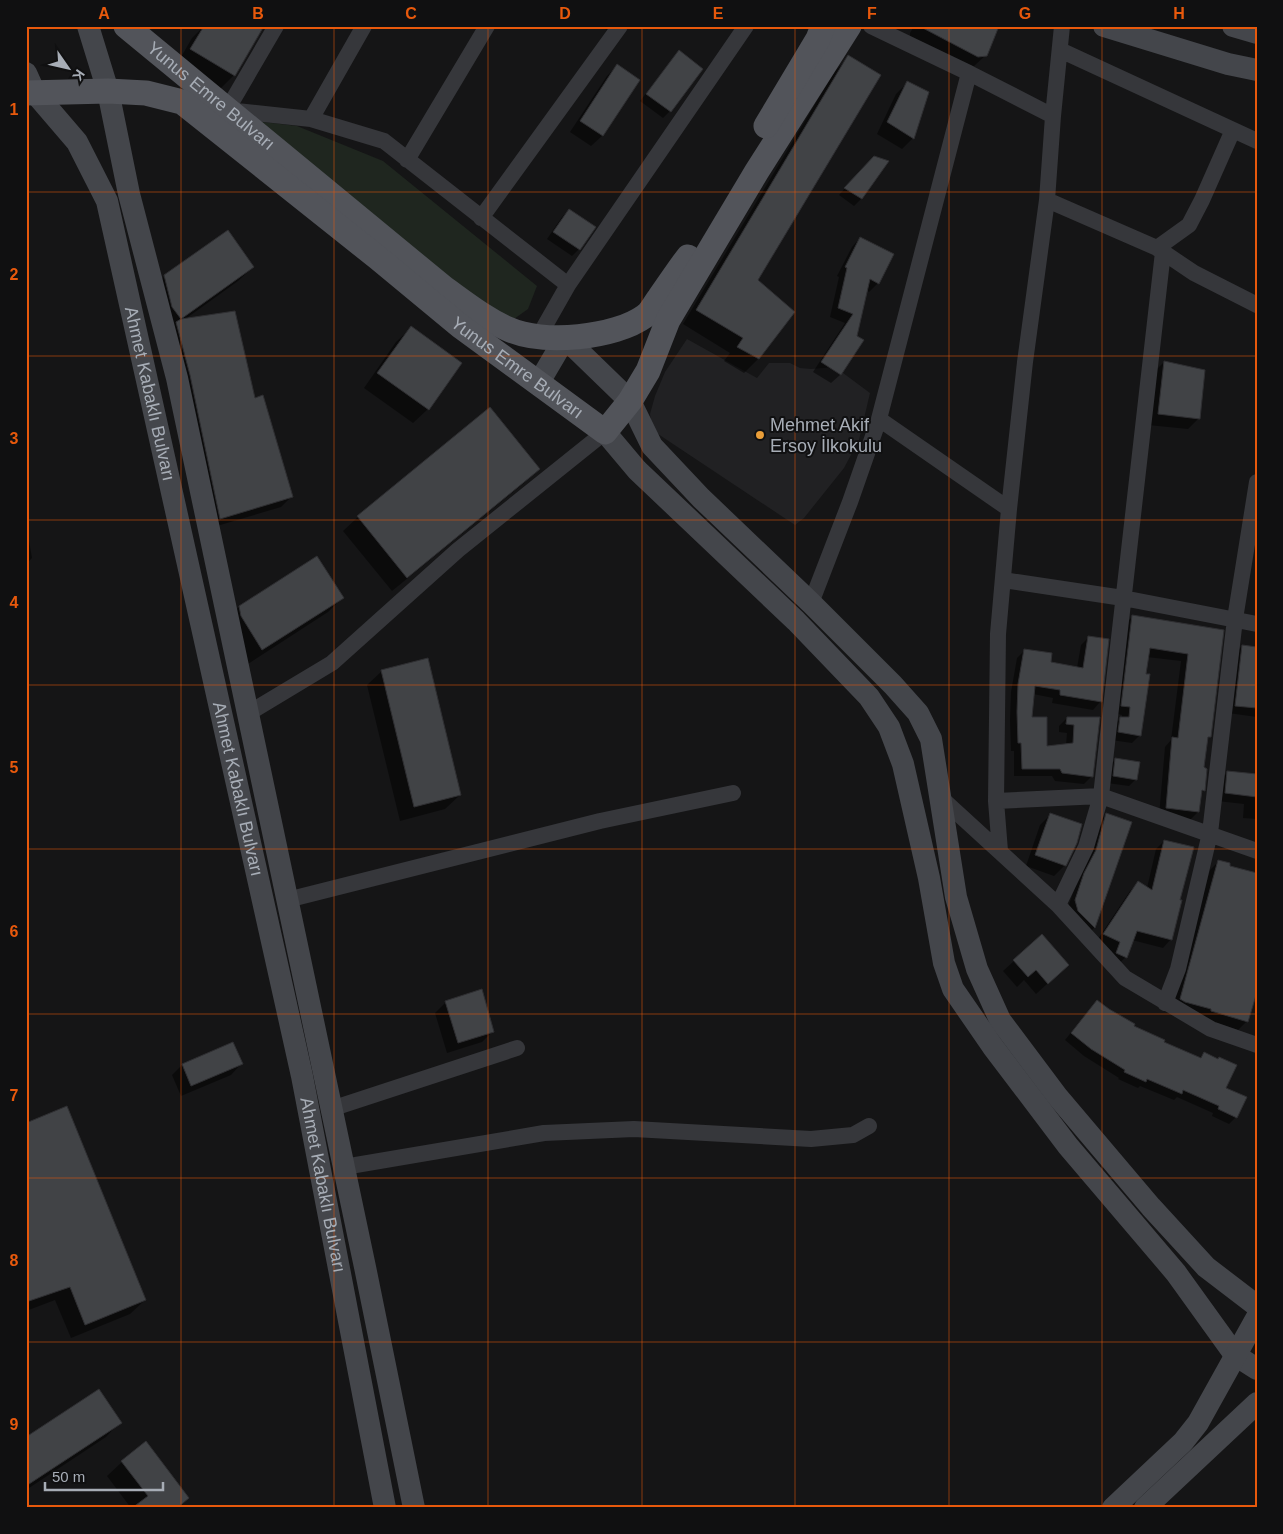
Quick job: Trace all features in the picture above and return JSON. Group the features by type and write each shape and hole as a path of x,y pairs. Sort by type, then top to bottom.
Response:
{"main road":[{"name":"Yunus Emre Bulvarı","path":"134,29 227,110 444,288 478,313 511,330 538,336 565,338 615,330 628,326 647,315 691,252 818,39 823,26"},
{"path":"605,432 630,401 648,371 668,320 757,171 849,26"},
{"name":"Yunus Emre Bulvarı","path":"28,92 108,91 146,93 182,102 378,258 460,326 605,432"}],"street":[{"name":"Ahmet Kabaklı Bulvarı","path":"88,26 108,91 129,194 177,378 414,1508"},
{"path":"276,26 227,110 311,119 384,141 568,285"},
{"path":"311,119 364,26"},
{"path":"407,160 487,26"},
{"path":"481,218 620,26"},
{"path":"538,336 568,285 746,26"},
{"path":"871,26 1053,116"},
{"path":"1000,851 996,801 998,634 1025,362 1047,200 1062,26"},
{"path":"1104,26 1228,64 1257,70"},
{"path":"1233,26 1257,33"},
{"path":"1060,50 1257,141"},
{"path":"812,602 879,419 969,73"},
{"name":"Ahmet Kabaklı Bulvarı","path":"28,92 77,142 107,201 302,1076 386,1508"},
{"path":"1058,905 1086,848 1101,796 1160,250 1189,225 1233,130"},
{"path":"1047,200 1160,250 1194,273 1257,305"},
{"path":"538,384 565,338 630,401 652,446 701,498 812,602 918,713 931,739 956,897 977,969 1000,1020 1057,1096 1151,1207 1206,1267 1257,1306"},
{"path":"879,419 1009,509"},
{"path":"247,714 332,663 458,550 605,432 637,470 796,621 869,697 889,727 903,764 929,878 944,963 953,989 993,1047 1062,1139 1176,1273 1235,1355 1257,1369"},
{"path":"1165,1003 1178,969 1210,833 1235,619 1257,482"},
{"path":"1003,580 1123,598 1257,624"},
{"path":"286,900 600,821 733,792"},
{"path":"940,796 1058,905 1125,978 1212,1029 1257,1045"},
{"path":"996,801 1101,796 1257,851"},
{"path":"331,1109 517,1048"},
{"path":"344,1167 544,1133 634,1129 811,1139 853,1135 869,1126"},
{"path":"1113,1508 1183,1442 1198,1423 1257,1317"},
{"path":"1145,1508 1257,1403"}],"shaded area":[{"path":"253,121 297,126 383,161 537,286 528,309 514,319 490,313"},
{"name":"Mehmet Akif Ersoy İlkokulu","path":"687,339 757,378 769,363 790,363 800,368 811,369 835,367 870,393 859,440 844,468 804,518 795,525 652,430 650,414 655,396 665,372"}],"building":[{"path":"204,26 264,26 235,76 190,49"},
{"path":"919,26 999,26 987,56 978,57"},
{"path":"679,50 703,69 671,112 646,94"},
{"path":"848,55 881,75 758,280 795,312 759,359 737,347 743,338 696,310"},
{"path":"617,64 640,80 603,136 580,121"},
{"path":"907,81 929,92 914,139 887,122"},
{"path":"874,156 889,161 862,199 844,188"},
{"path":"569,209 596,227 580,250 553,232"},
{"path":"228,230 254,267 181,319 172,307 164,275"},
{"path":"860,237 894,254 879,284 870,279 857,336 864,340 841,375 821,362 853,314 838,308 847,268 845,267"},
{"path":"235,311 255,398 263,395 293,497 220,519 190,375 176,322 181,319"},
{"path":"411,326 462,363 429,410 377,373"},
{"path":"1164,361 1205,370 1200,419 1158,414"},
{"path":"490,407 540,469 407,578 357,516"},
{"path":"317,556 344,598 262,650 241,616 239,606"},
{"path":"1132,615 1224,630 1211,737 1208,737 1204,767 1207,769 1205,791 1202,790 1199,812 1166,808 1172,737 1178,738 1188,654 1150,648 1146,674 1150,674 1141,736 1118,732 1120,717 1129,717 1130,707 1121,706"},
{"path":"1088,636 1109,639 1102,702 1060,695 1060,690 1035,686 1032,717 1047,717 1047,746 1073,743 1074,725 1066,724 1067,717 1100,717 1093,777 1062,773 1060,769 1022,769 1021,743 1018,743 1017,712 1018,684 1024,649 1052,653 1051,662 1083,668"},
{"path":"1242,645 1257,647 1257,708 1235,706"},
{"path":"428,658 461,795 414,807 381,670"},
{"path":"1115,758 1140,762 1137,780 1113,776"},
{"path":"1227,771 1257,774 1257,797 1225,793"},
{"path":"1050,813 1082,824 1077,843 1066,866 1035,855"},
{"path":"1106,813 1132,822 1095,928 1078,911 1075,900 1084,873 1096,850"},
{"path":"1164,840 1194,847 1172,940 1137,931 1127,958 1116,953 1120,942 1103,934 1138,881 1152,890"},
{"path":"1218,860 1230,863 1230,866 1257,873 1257,992 1248,1022 1180,999"},
{"path":"1042,934 1069,965 1048,984 1036,970 1028,977 1013,960"},
{"path":"482,989 494,1032 458,1043 445,1001"},
{"path":"1097,1000 1135,1024 1134,1026 1165,1040 1164,1042 1201,1058 1204,1052 1237,1065 1226,1088 1247,1097 1237,1118 1218,1109 1219,1106 1183,1090 1182,1094 1147,1079 1146,1082 1124,1072 1125,1070 1091,1049 1071,1033"},
{"path":"233,1042 243,1064 191,1086 182,1064"},
{"path":"67,1106 146,1300 85,1325 70,1287 26,1302 26,1123"},
{"path":"99,1389 122,1423 26,1486 26,1437"},
{"path":"146,1441 189,1498 177,1508 132,1508 148,1496 121,1461"}],"place":[{"name":"Mehmet Akif Ersoy İlkokulu","path":"760,435"}]}
